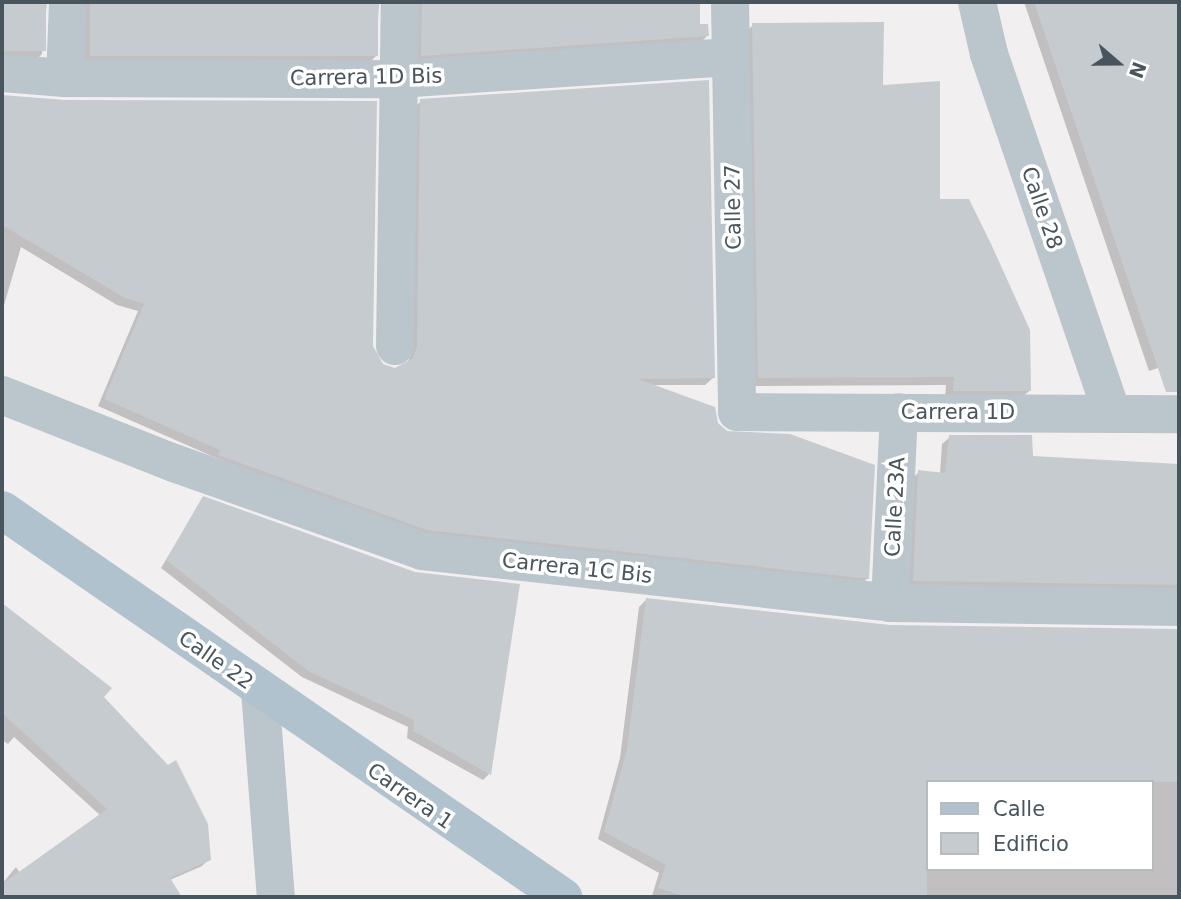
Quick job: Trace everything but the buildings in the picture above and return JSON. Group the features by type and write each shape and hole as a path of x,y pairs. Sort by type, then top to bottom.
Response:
{"main road":[{"name":"Calle 22","path":"2,510 260,691"},
{"name":"Carrera 1","path":"260,691 563,897"}],"street":[{"path":"65,78 68,2"},
{"path":"395,346 400,2"},
{"name":"Calle 27","path":"730,2 737,412"},
{"path":"951,2 989,54"},
{"name":"Calle 28","path":"977,2 989,54 1112,414"},
{"name":"Carrera 1D Bis","path":"2,73 65,78 398,79 730,57"},
{"name":"Carrera 1C Bis","path":"2,395 174,463 422,551 890,603 1179,607"},
{"name":"Carrera 1D","path":"737,412 1179,414"},
{"name":"Calle 23A","path":"890,603 899,412"},
{"name":"Calle 22","path":"260,691 276,897"}]}
